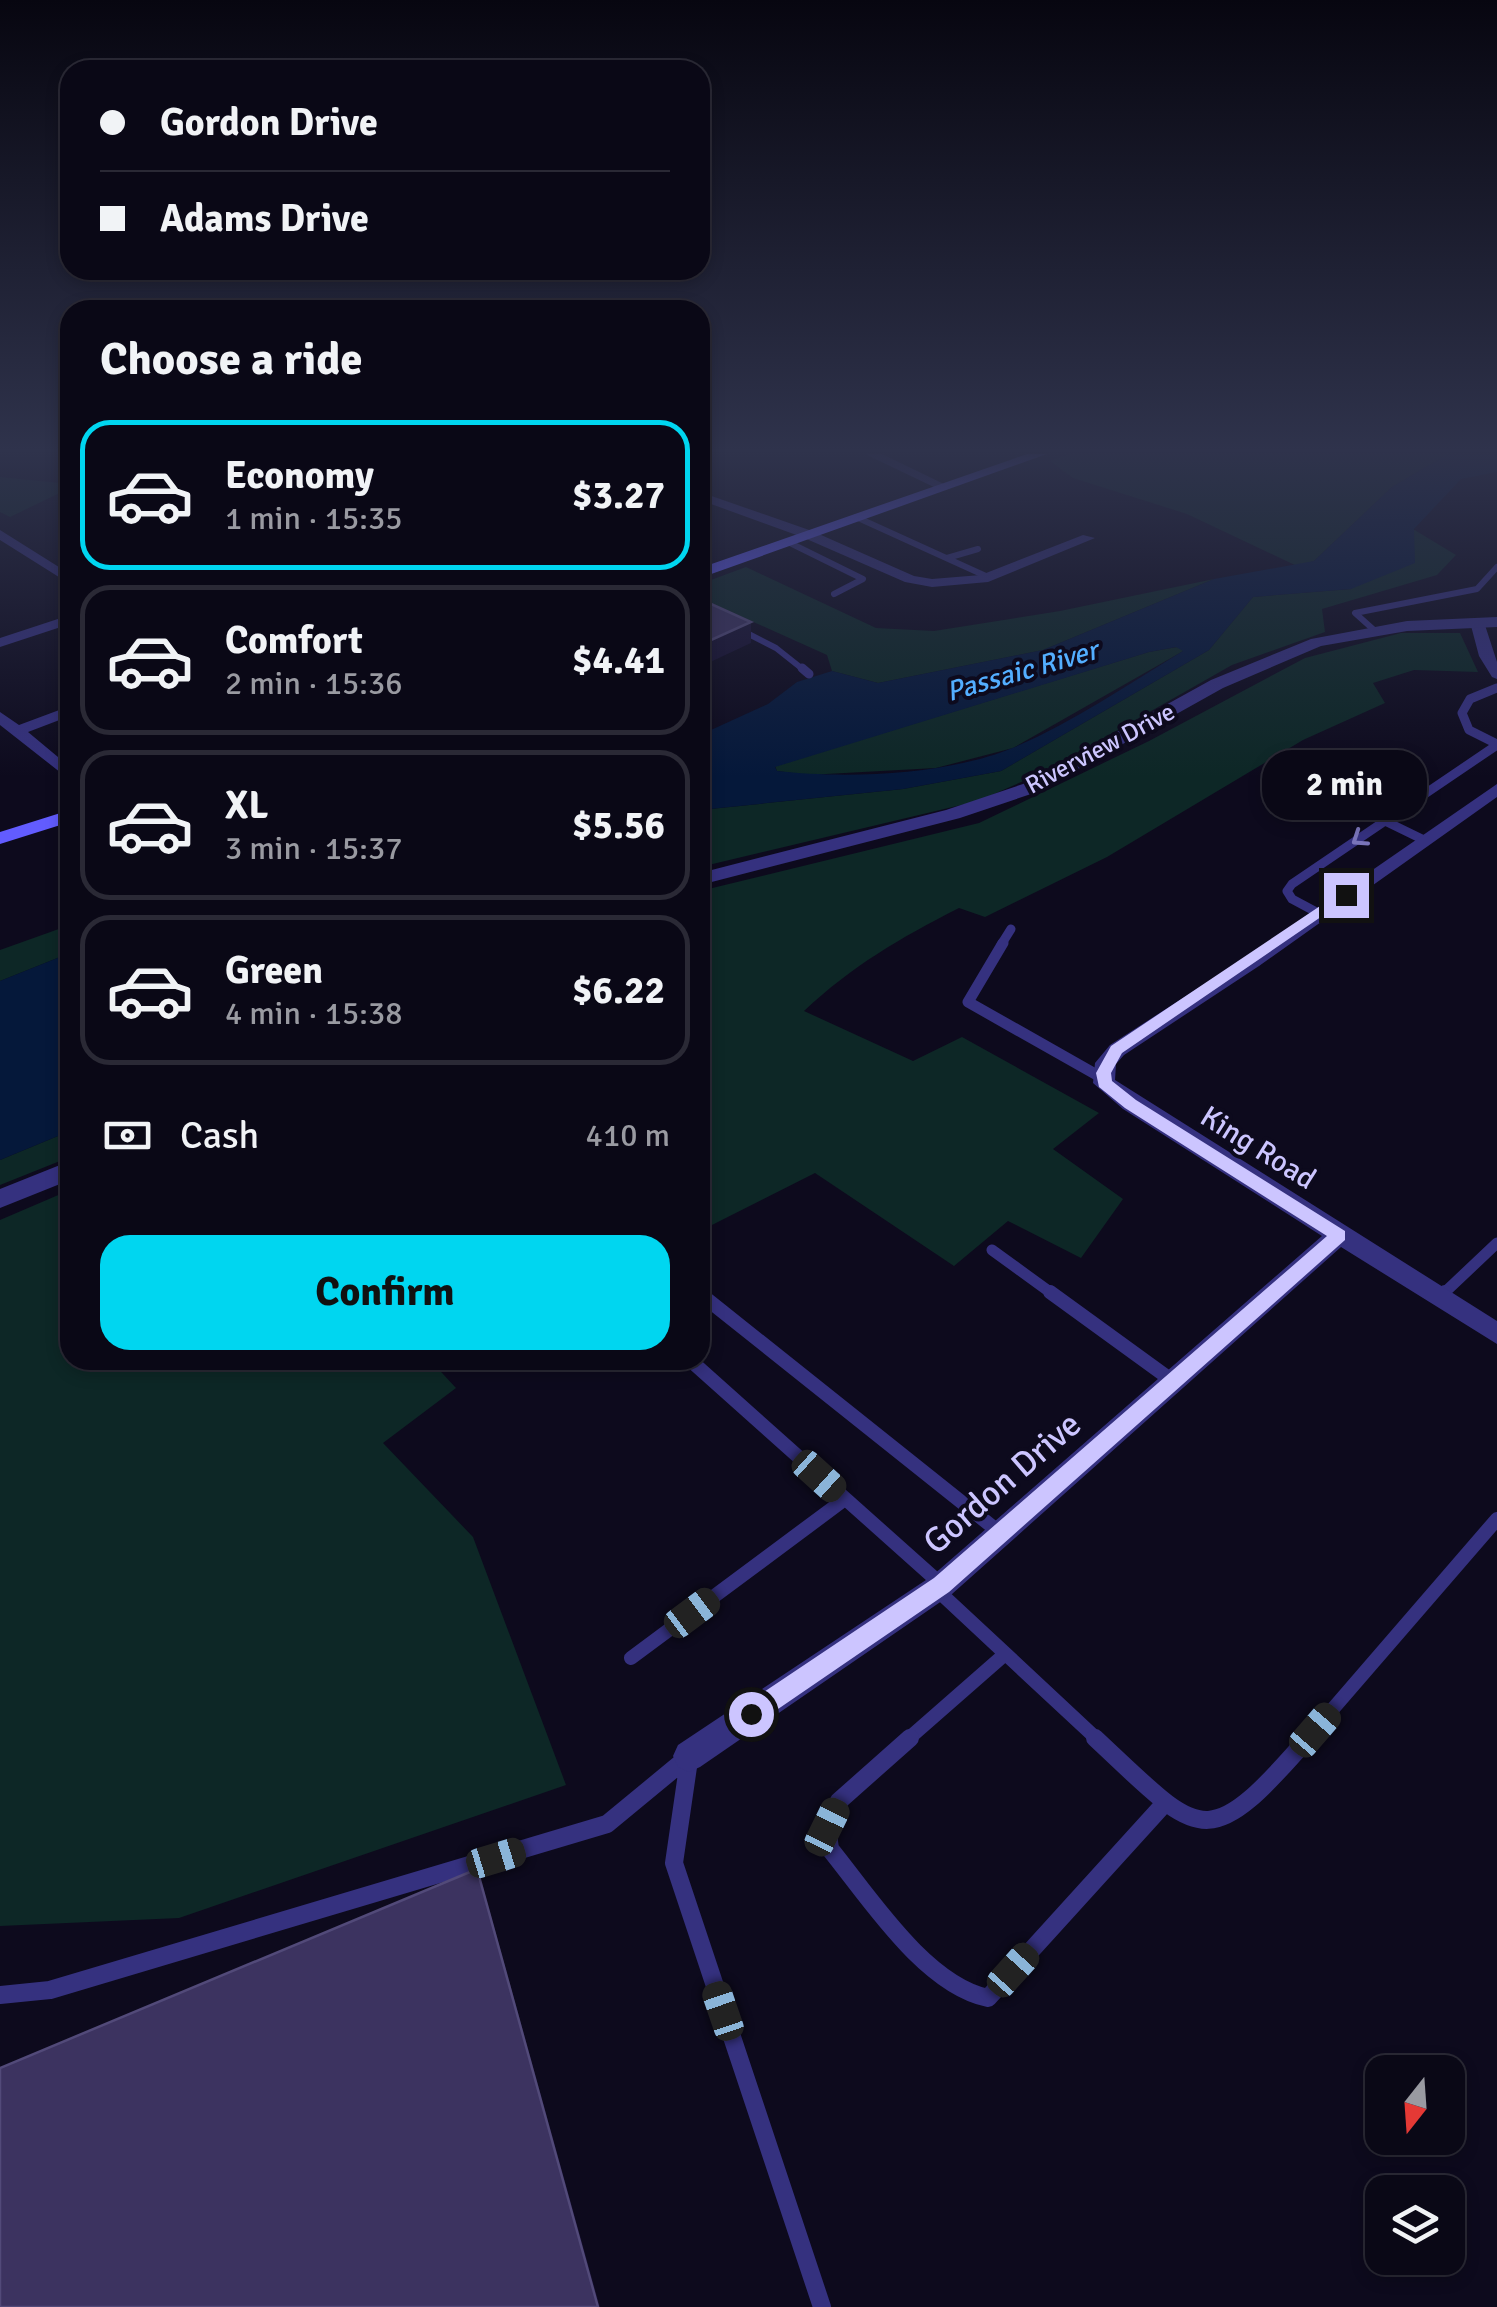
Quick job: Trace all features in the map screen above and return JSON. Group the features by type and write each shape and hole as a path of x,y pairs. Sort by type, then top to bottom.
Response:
{"main road":[{"path":"0,838 60,819"}],"street":[{"path":"870,562 910,579 953,583 988,577 1027,562"},
{"path":"0,643 60,622"},
{"path":"1476,622 1486,656 1497,674"},
{"name":"Riverview Drive","path":"710,876 954,814 1030,788 1267,660 1317,642 1374,630 1497,622"},
{"path":"17,731 60,715"},
{"path":"0,717 60,766"},
{"path":"1104,1079 1106,1063 1117,1050 1497,789"},
{"name":"King Road","path":"1104,1079 1131,1104 1497,1334"},
{"path":"0,1199 60,1174"},
{"name":"Gordon Drive","path":"689,1756 939,1587 1339,1235"}],"lane":[{"path":"828,562 863,579 834,594"},
{"path":"955,562 988,577"},
{"path":"1374,630 1356,613 1477,589 1497,567"},
{"path":"729,624 776,648 809,674"},
{"path":"1320,914 1292,898 1288,891 1292,884 1497,744 1469,730 1462,713 1470,699 1497,688"},
{"path":"1385,821 1424,840"},
{"path":"1011,929 968,1002 1104,1079"},
{"path":"1440,1298 1497,1244"},
{"path":"992,1250 1174,1382"},
{"path":"710,1305 1002,1534"},
{"path":"701,1370 845,1499 939,1587 1004,1655 1165,1803 1180,1816 1198,1821 1220,1821 1237,1813 1263,1790 1497,1518"},
{"path":"631,1658 845,1499"},
{"path":"1004,1655 840,1801 827,1827 830,1849 942,1978 974,2000 988,1998 1165,1803"},
{"path":"0,1995 50,1990 607,1824 689,1756"},
{"path":"689,1756 674,1862 822,2307"}],"green space":[{"path":"1379,562 1450,562 1437,575 1322,609 1325,632 1232,665 1044,772 978,801 710,865 710,809 903,789 1001,771 1209,650 1253,597 1351,589"},
{"path":"746,567 876,628 934,631 1060,611 1214,579 1043,650 878,683 832,671 827,655 710,602 710,580"},
{"path":"1401,633 1460,633 1478,672 1414,670 1373,683 1385,703 1303,740 1107,857 985,917 959,908 937,919 859,967 804,1011 913,1061 962,1037 1099,1113 1053,1149 1123,1199 1081,1258 1008,1221 954,1266 815,1173 710,1226 710,889 979,823 1149,741 1305,658"},
{"path":"1177,647 1185,650 1013,748 936,768 808,775 777,771 775,766 1149,652"},
{"path":"60,929 60,957 0,981 0,950"},
{"path":"60,1135 60,1161 0,1185 0,1160"},
{"path":"60,1194 60,1370 439,1370 456,1388 383,1443 473,1537 566,1785 179,1918 0,1926 0,1220"}],"water":[{"name":"Passaic River","path":"1310,562 1415,562 1351,589 1253,597 1209,650 1001,771 903,789 710,809 710,730 768,704 797,682 832,671 878,683 1043,650 1214,579","holes":["1176,647 1183,651 1100,702 1015,747 960,764 866,774 777,771 775,767 1149,652"]},
{"path":"60,957 60,1135 0,1160 0,981"}],"building":[{"path":"710,604 751,622 710,640"},
{"path":"477,1869 598,2307 0,2307 0,2068"}],"route":[{"path":"751,1714 942,1585 1339,1235 1131,1104 1104,1083 1104,1073 1106,1063 1117,1050 1346,895"}]}
